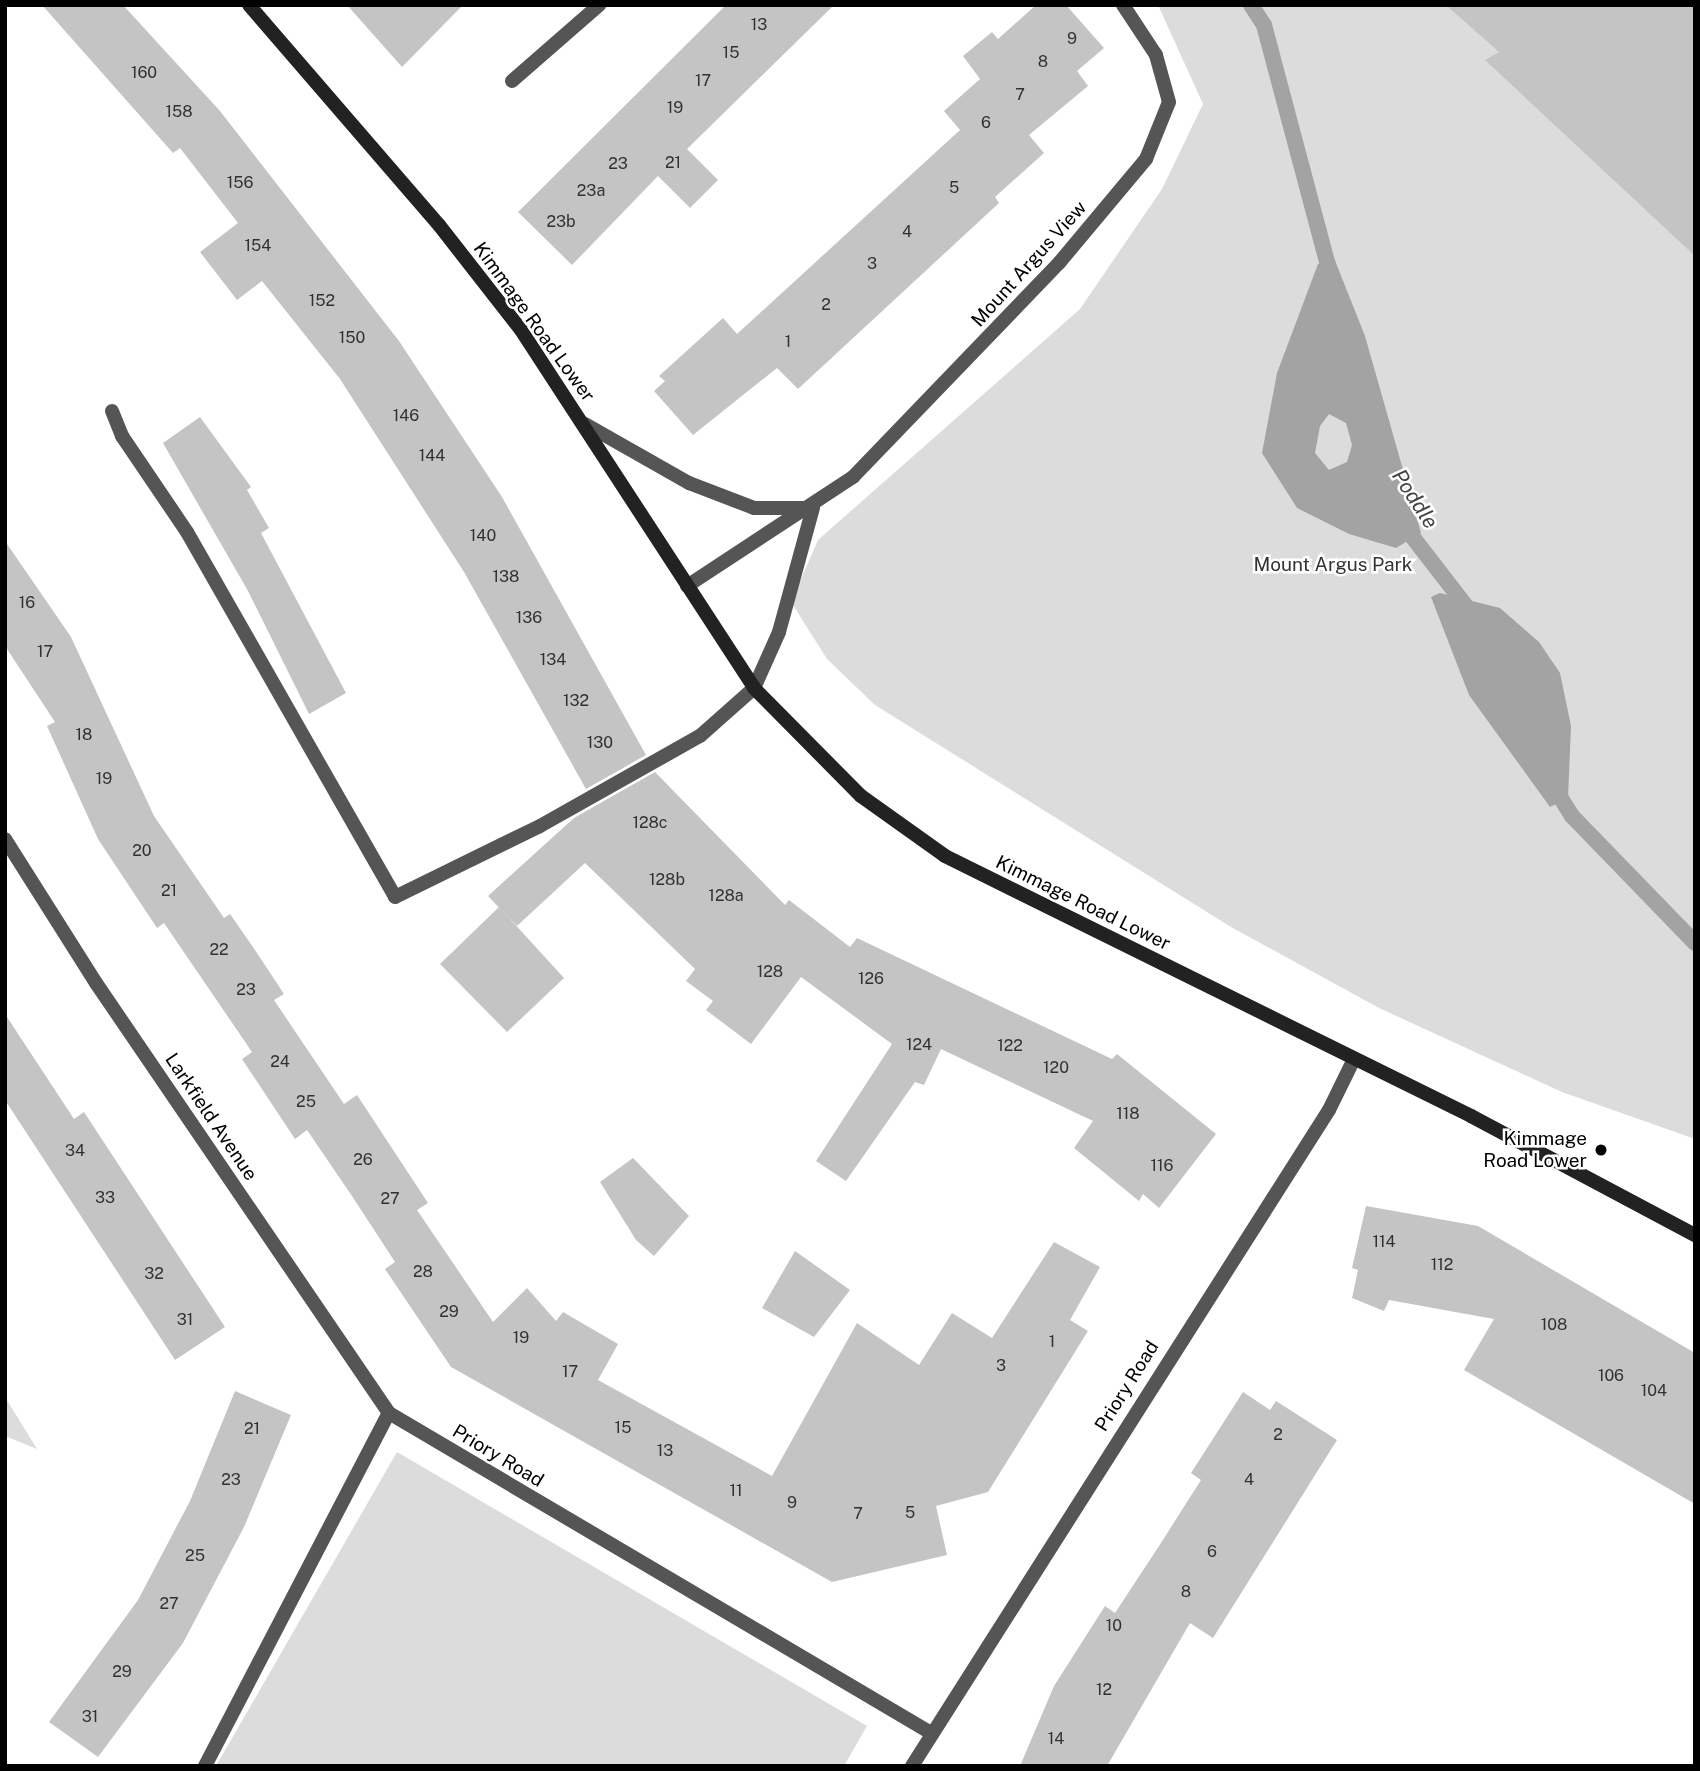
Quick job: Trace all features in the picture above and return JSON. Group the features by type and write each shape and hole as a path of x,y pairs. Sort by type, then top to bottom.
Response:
{"main road":[{"name":"Kimmage Road Lower","path":"249,5 439,225 521,330 585,424 754,688 805,745 861,796 945,856 1354,1059 1695,1235"}],"street":[{"path":"512,81 599,5"},
{"name":"Mount Argus View","path":"687,586 813,508 853,477 1059,263 1146,159 1169,102 1156,55 1122,5"},
{"path":"112,411 122,436 194,543 395,897 540,827 699,736 754,688 779,632 813,508 754,508 689,483 585,424"},
{"name":"Larkfield Avenue","path":"5,839 96,983 389,1413"},
{"name":"Priory Road","path":"912,1766 1329,1110 1354,1059"},
{"path":"205,1766 389,1413"},
{"name":"Priory Road","path":"389,1413 931,1733"}],"green space":[{"name":"Mount Argus Park","path":"1158,5 1695,5 1695,1139 1562,1092 1379,1008 1231,927 875,705 827,659 791,602 818,540 1080,309 1162,189 1203,104"},
{"path":"5,1397 37,1449 5,1436"},
{"path":"397,1452 867,1726 844,1766 216,1766"}],"shaded area":[{"path":"1334,258 1365,336 1421,533 1396,548 1349,534 1297,508 1262,453 1277,373 1318,264","holes":["1329,414 1346,423 1352,445 1347,462 1329,470 1315,453 1320,426"]},
{"path":"1440,593 1500,608 1539,642 1560,673 1571,726 1568,798 1550,807 1469,695 1431,597"}],"building":[{"path":"42,5 123,5 220,111 399,341 502,497 646,755 586,789 464,572 340,379 262,281 237,300 200,252 238,223 180,148 173,153"},
{"path":"347,5 463,5 402,67"},
{"path":"726,5 834,5 687,149 718,180 690,208 658,176 572,265 518,212"},
{"path":"1036,5 1066,5 1104,48 1077,71 1088,86 1029,135 1044,153 995,197 999,203 798,389 777,368 693,435 654,391 665,381 659,376 723,318 737,334 960,130 944,111 980,79 963,56 992,32 998,39"},
{"path":"1446,5 1695,5 1695,256 1485,60 1499,52"},
{"path":"200,417 251,487 247,490 269,528 261,533 346,693 309,714 248,591 163,443"},
{"path":"5,541 71,637 154,816 224,918 230,914 257,953 284,994 274,1000 344,1104 357,1095 428,1203 417,1210 493,1322 527,1288 556,1321 563,1312 618,1344 598,1380 772,1476 857,1323 919,1365 952,1313 992,1338 1054,1242 1100,1267 1070,1320 1088,1331 988,1492 936,1506 947,1555 832,1582 451,1367 385,1269 395,1262 352,1196 307,1130 295,1139 242,1059 252,1052 164,923 157,928 98,839 47,726 55,722 5,646"},
{"path":"655,772 785,905 789,900 850,947 857,938 1112,1059 1117,1054 1216,1134 1159,1208 1143,1194 1139,1201 1074,1148 1093,1121 941,1049 924,1085 915,1082 846,1181 816,1161 892,1044 801,977 751,1044 706,1010 713,1001 686,981 695,969 585,863 517,926 488,896 574,818"},
{"path":"499,907 564,978 507,1032 440,964"},
{"path":"5,1014 74,1119 84,1112 225,1327 175,1360 5,1100"},
{"path":"633,1158 689,1216 654,1256 636,1240 600,1182"},
{"path":"1366,1206 1478,1226 1695,1353 1695,1504 1464,1370 1494,1319 1389,1300 1384,1311 1352,1298 1358,1270 1352,1268"},
{"path":"795,1251 850,1290 814,1337 762,1308"},
{"path":"235,1391 291,1415 244,1527 183,1643 98,1757 49,1722 138,1600 190,1501"},
{"path":"1243,1392 1270,1410 1276,1401 1337,1440 1213,1638 1190,1623 1107,1766 1020,1766 1054,1686 1105,1606 1115,1613 1159,1546 1201,1480 1191,1473"}],"waterway":[{"name":"Poddle","path":"1251,5 1264,25 1332,281"},
{"name":"Poddle","path":"1401,522 1473,615"},
{"name":"Poddle","path":"1552,784 1572,816 1695,943"}],"place":[{"name":"Kimmage Road Lower","path":"1601,1150"}]}
